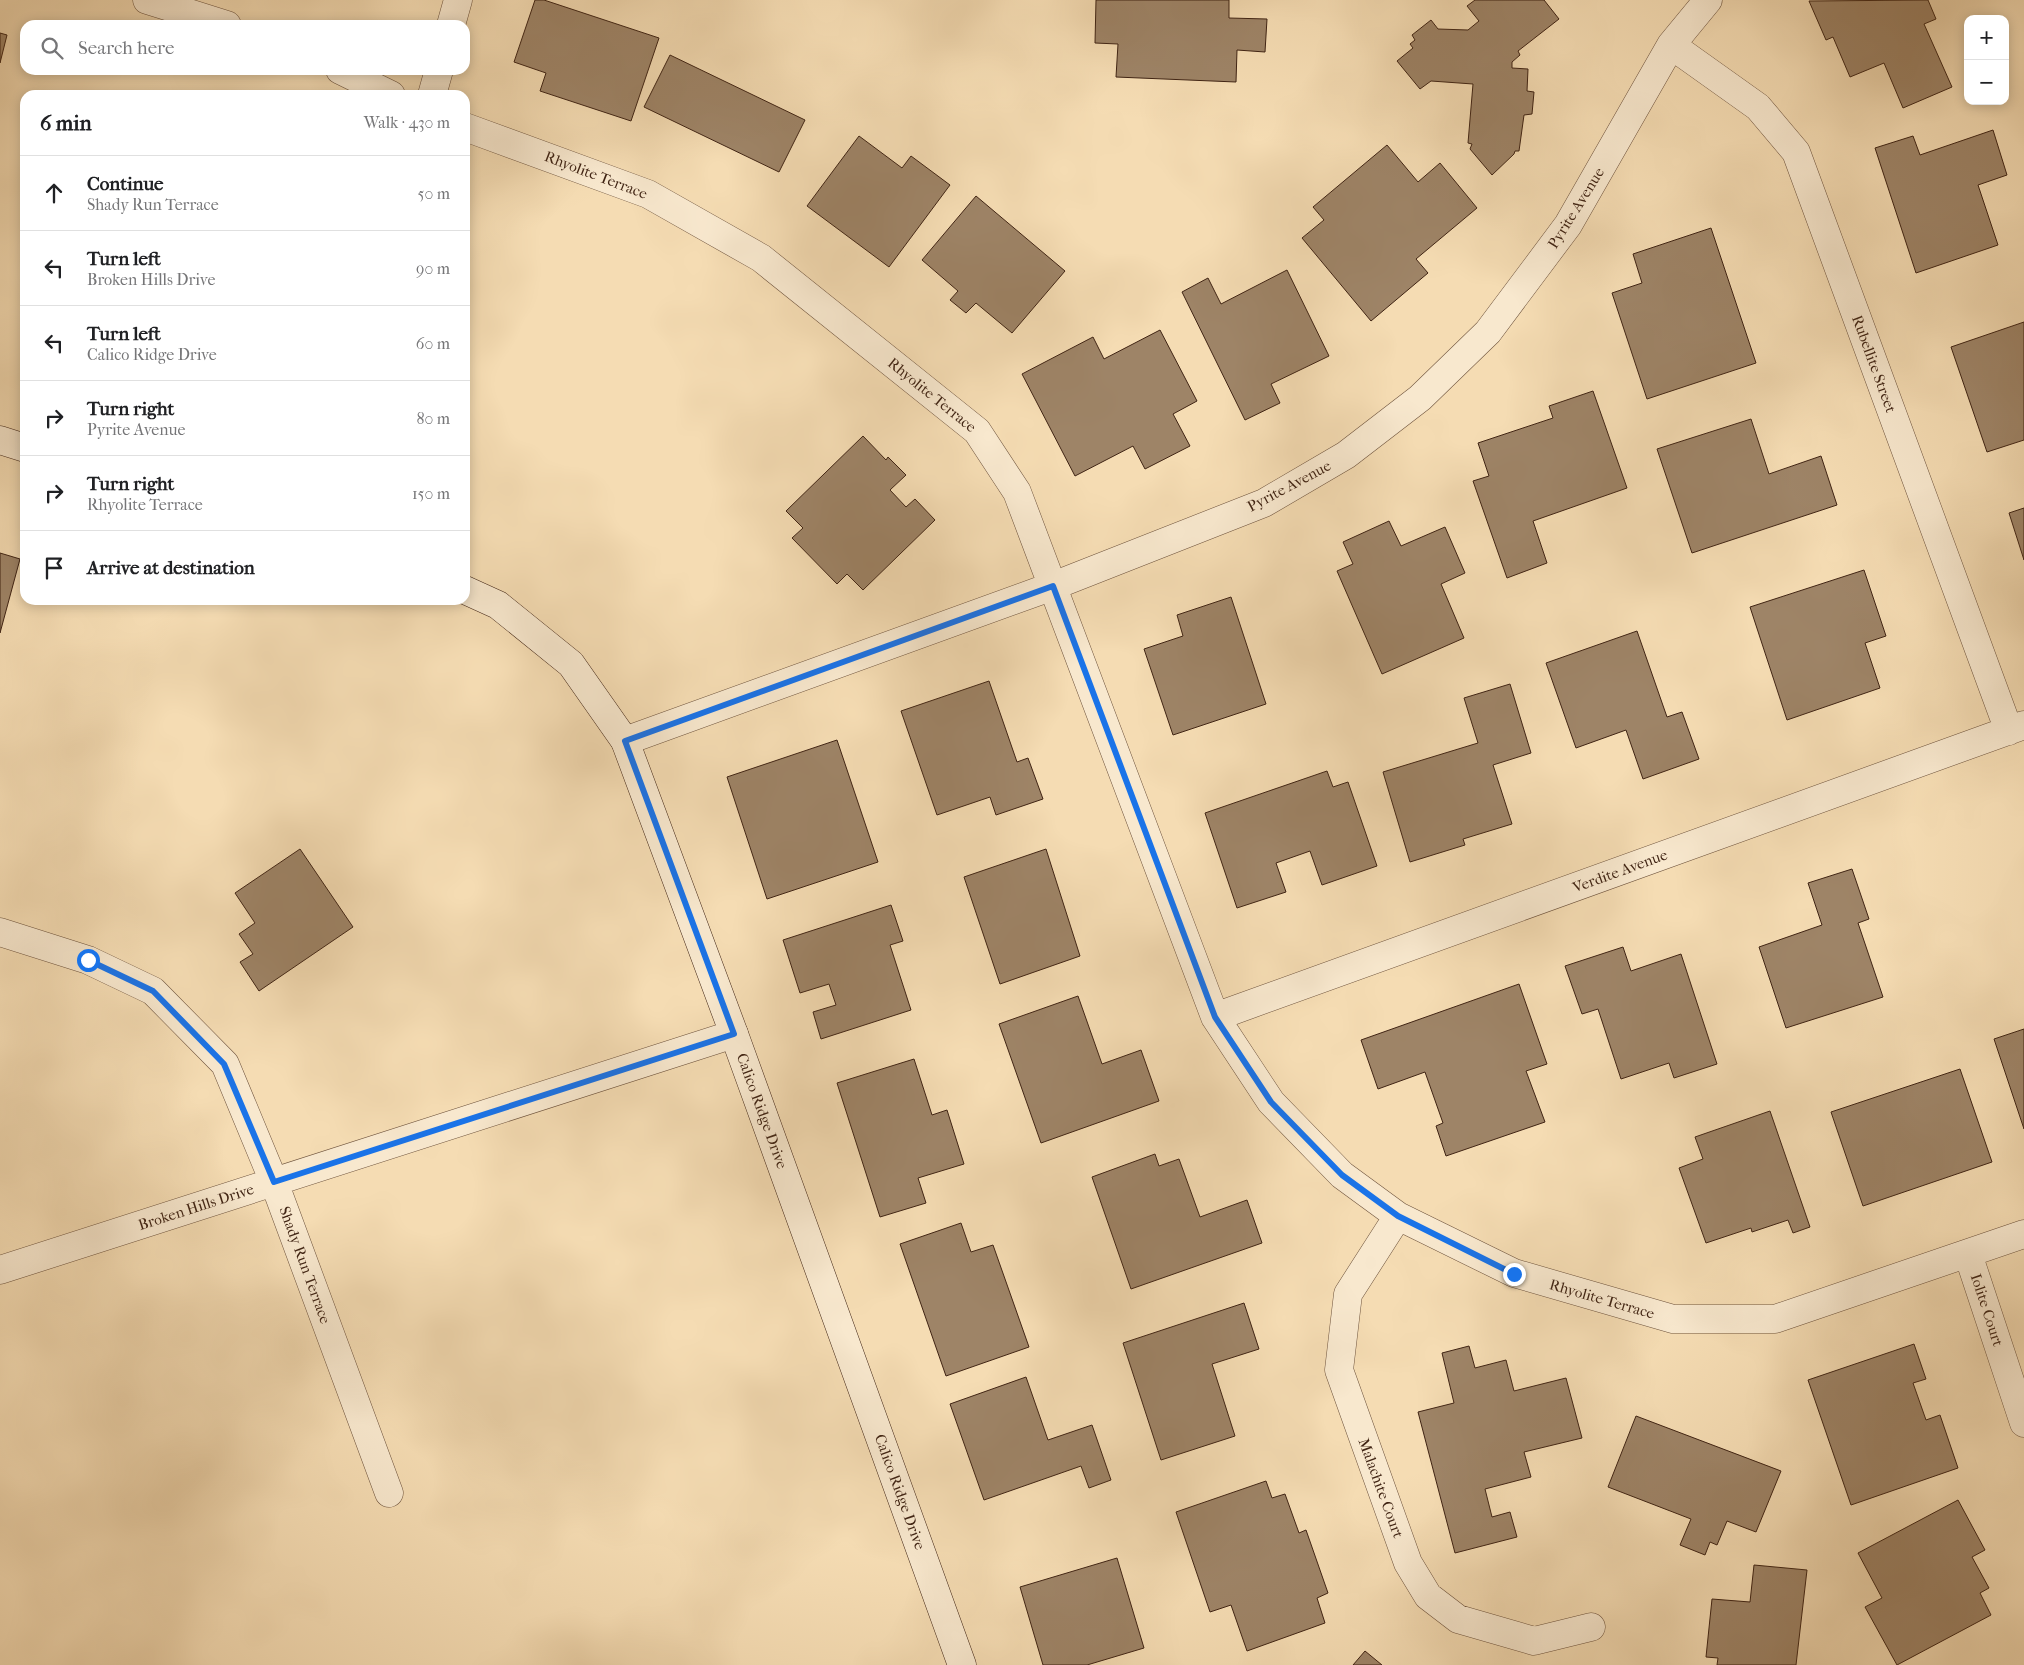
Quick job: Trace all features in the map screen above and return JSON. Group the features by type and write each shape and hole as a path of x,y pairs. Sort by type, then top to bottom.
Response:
{"street":[{"path":"147,0 211,20"},
{"path":"452,20 458,0"},
{"name":"Pyrite Avenue","path":"625,741 1053,586 1264,503 1346,455 1420,398 1488,332 1568,224 1671,45 1708,0"},
{"name":"Rubellite Street","path":"1671,45 1758,107 1796,152 2016,728"},
{"path":"350,75 381,90"},
{"path":"433,90 438,75"},
{"name":"Rhyolite Terrace","path":"470,129 648,194 761,258 977,431 1017,492 1215,1017 1271,1102 1342,1175 1398,1216 1514,1274 1673,1319 1775,1319 2024,1234"},
{"path":"0,440 20,446"},
{"name":"Calico Ridge Drive","path":"470,592 498,605 571,664 625,741 734,1034 962,1665"},
{"name":"Verdite Avenue","path":"1215,1017 2016,728"},
{"name":"Shady Run Terrace","path":"0,932 88,960 153,991 224,1064 274,1182 389,1493"},
{"name":"Broken Hills Drive","path":"0,1270 734,1034"},
{"name":"Malachite Court","path":"1398,1216 1348,1294 1339,1370 1408,1563 1428,1596 1458,1619 1534,1642 1590,1627"},
{"name":"Iolite Court","path":"1968,1254 2024,1423"}],"building":[{"path":"535,0 544,0 659,38 631,121 540,91 546,73 514,62"},
{"path":"1096,0 1229,0 1229,18 1267,19 1265,52 1237,50 1236,82 1116,77 1118,44 1095,43"},
{"path":"1475,0 1544,0 1559,19 1518,51 1520,55 1512,62 1512,68 1528,69 1527,91 1534,92 1532,114 1524,115 1519,151 1515,151 1492,175 1470,149 1472,144 1468,143 1473,84 1431,81 1420,89 1397,61 1413,48 1410,44 1415,40 1412,35 1431,20 1438,29 1468,30 1479,21 1467,6"},
{"path":"1928,0 1936,19 1924,24 1952,87 1903,108 1884,63 1850,77 1833,37 1826,40 1809,1"},
{"path":"0,33 7,35 0,63"},
{"path":"670,55 805,120 779,172 644,107"},
{"path":"1993,130 2007,175 1978,185 1998,245 1916,273 1875,148 1913,136 1920,155"},
{"path":"859,136 902,168 911,156 950,185 889,267 807,206"},
{"path":"1387,145 1418,182 1440,163 1477,208 1416,259 1428,273 1371,321 1302,238 1324,220 1313,207"},
{"path":"976,196 1065,271 1012,333 976,303 966,313 950,300 958,291 922,260"},
{"path":"1711,228 1756,363 1647,399 1612,293 1642,283 1633,254"},
{"path":"1287,270 1329,356 1271,384 1280,403 1245,420 1182,292 1208,278 1221,304"},
{"path":"2024,322 2024,440 1987,452 1951,347"},
{"path":"1160,330 1197,401 1173,414 1190,446 1145,469 1133,446 1075,476 1022,374 1093,337 1104,359"},
{"path":"1593,391 1627,488 1533,521 1547,563 1507,578 1473,481 1489,476 1478,443 1553,418 1549,406"},
{"path":"1751,419 1769,474 1821,456 1837,505 1692,553 1657,449"},
{"path":"863,436 886,460 888,457 906,475 890,490 906,507 915,499 935,520 863,590 847,574 837,584 792,538 803,528 786,511"},
{"path":"2024,508 2024,560 2009,513"},
{"path":"1389,521 1401,546 1445,527 1465,573 1441,584 1464,638 1382,674 1337,571 1353,564 1343,542"},
{"path":"0,553 20,559 0,633"},
{"path":"1864,570 1886,636 1865,643 1880,688 1787,720 1750,607"},
{"path":"1231,597 1266,704 1173,735 1144,649 1183,636 1177,615"},
{"path":"1637,631 1667,717 1682,712 1699,759 1643,779 1626,730 1576,748 1546,663"},
{"path":"989,681 1017,762 1028,758 1043,799 996,815 990,797 937,815 901,711"},
{"path":"1510,684 1531,753 1493,765 1512,824 1463,839 1465,845 1410,862 1383,772 1478,743 1464,698"},
{"path":"837,740 878,862 767,899 727,777"},
{"path":"1327,771 1333,787 1348,782 1377,866 1322,885 1310,851 1276,863 1286,892 1237,908 1205,813"},
{"path":"300,849 353,927 259,991 240,962 253,954 239,934 255,923 235,893"},
{"path":"1046,849 1080,956 1000,984 964,877"},
{"path":"1852,869 1869,919 1858,923 1883,997 1786,1028 1759,947 1822,925 1808,883"},
{"path":"891,905 903,941 890,945 911,1010 821,1039 813,1012 836,1005 829,984 800,993 783,940"},
{"path":"1623,947 1631,971 1681,954 1717,1064 1674,1078 1669,1063 1621,1079 1598,1009 1582,1014 1565,966"},
{"path":"1519,984 1547,1064 1526,1071 1545,1122 1446,1156 1436,1126 1443,1123 1425,1072 1378,1089 1361,1040"},
{"path":"1078,996 1102,1064 1141,1050 1159,1101 1041,1143 999,1024"},
{"path":"2024,1029 2024,1129 1994,1039"},
{"path":"914,1059 932,1115 947,1110 964,1164 918,1178 926,1203 880,1217 837,1083"},
{"path":"1960,1069 1992,1162 1863,1206 1831,1112"},
{"path":"1770,1111 1810,1227 1793,1233 1788,1220 1752,1232 1751,1228 1706,1243 1679,1168 1703,1159 1695,1137"},
{"path":"1155,1154 1159,1166 1179,1159 1200,1217 1247,1200 1262,1243 1131,1289 1092,1177"},
{"path":"961,1223 971,1252 993,1245 1029,1347 946,1376 900,1244"},
{"path":"1244,1303 1259,1349 1212,1364 1235,1436 1161,1460 1123,1343"},
{"path":"1914,1344 1926,1379 1913,1383 1926,1420 1940,1415 1958,1468 1851,1505 1808,1380"},
{"path":"1469,1346 1475,1368 1506,1360 1514,1391 1566,1378 1582,1438 1524,1452 1531,1477 1485,1489 1492,1517 1510,1512 1517,1537 1455,1553 1418,1412 1454,1403 1442,1353"},
{"path":"1026,1377 1048,1440 1092,1425 1111,1480 1089,1488 1081,1466 984,1500 950,1404"},
{"path":"1636,1416 1781,1471 1756,1532 1727,1521 1717,1545 1710,1542 1705,1555 1680,1545 1691,1519 1608,1487"},
{"path":"1266,1481 1272,1498 1285,1494 1299,1533 1306,1530 1328,1593 1317,1598 1325,1623 1247,1651 1231,1605 1210,1612 1176,1512"},
{"path":"1958,1500 1985,1550 1972,1557 1989,1588 1980,1593 1991,1615 1897,1665 1865,1607 1882,1598 1858,1553"},
{"path":"1117,1558 1144,1648 1087,1665 1043,1665 1020,1587"},
{"path":"1754,1565 1807,1570 1796,1665 1717,1665 1718,1658 1706,1657 1712,1599 1750,1602"},
{"path":"1365,1651 1382,1665 1353,1665"}],"route":[{"path":"88,960 153,991 224,1064 274,1182 734,1034 625,741 1053,586 1215,1017 1271,1102 1342,1175 1398,1216 1514,1274"}]}
